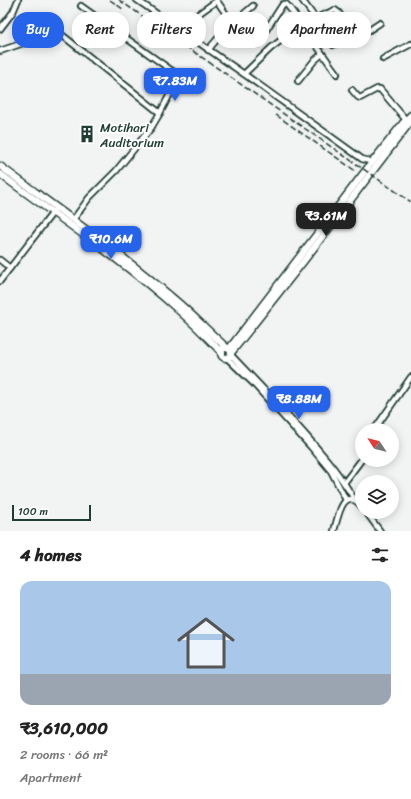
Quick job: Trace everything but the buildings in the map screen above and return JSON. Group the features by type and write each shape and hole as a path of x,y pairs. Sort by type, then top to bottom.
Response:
{"main road":[{"path":"228,353 373,162 410,119"},
{"path":"228,353 303,262 410,119"},
{"path":"0,167 145,282 228,353"},
{"path":"0,174 54,210 73,220 142,273 174,299 228,353"}],"street":[{"path":"0,29 13,12 18,0"},
{"path":"136,0 244,74 362,159 373,162"},
{"path":"302,0 310,12"},
{"path":"201,12 217,1 225,12"},
{"path":"279,12 284,4 288,6 293,12"},
{"path":"73,220 89,198 116,171 152,128 179,78 81,6"},
{"path":"246,12 253,6"},
{"path":"269,26 277,14"},
{"path":"371,29 380,23"},
{"path":"0,51 35,39 54,30 57,31 160,113"},
{"path":"208,50 214,42"},
{"path":"244,74 277,44"},
{"path":"383,59 411,44"},
{"path":"318,48 337,74"},
{"path":"298,81 314,61 322,54"},
{"path":"352,90 360,98 380,89 410,119"},
{"path":"0,281 54,210"},
{"path":"0,260 10,268"},
{"path":"228,353 298,426 330,464 355,500"},
{"path":"228,353 311,447 331,472 346,500"},
{"path":"379,423 411,378"},
{"path":"344,483 356,467"},
{"path":"334,531 341,506 346,500 355,500"},
{"path":"371,519 380,531"}],"railway":[{"path":"110,0 123,9"},
{"path":"119,0 411,202"},
{"path":"276,115 357,172"}],"place":[{"name":"Motihari Auditorium","path":"87,134"}]}
